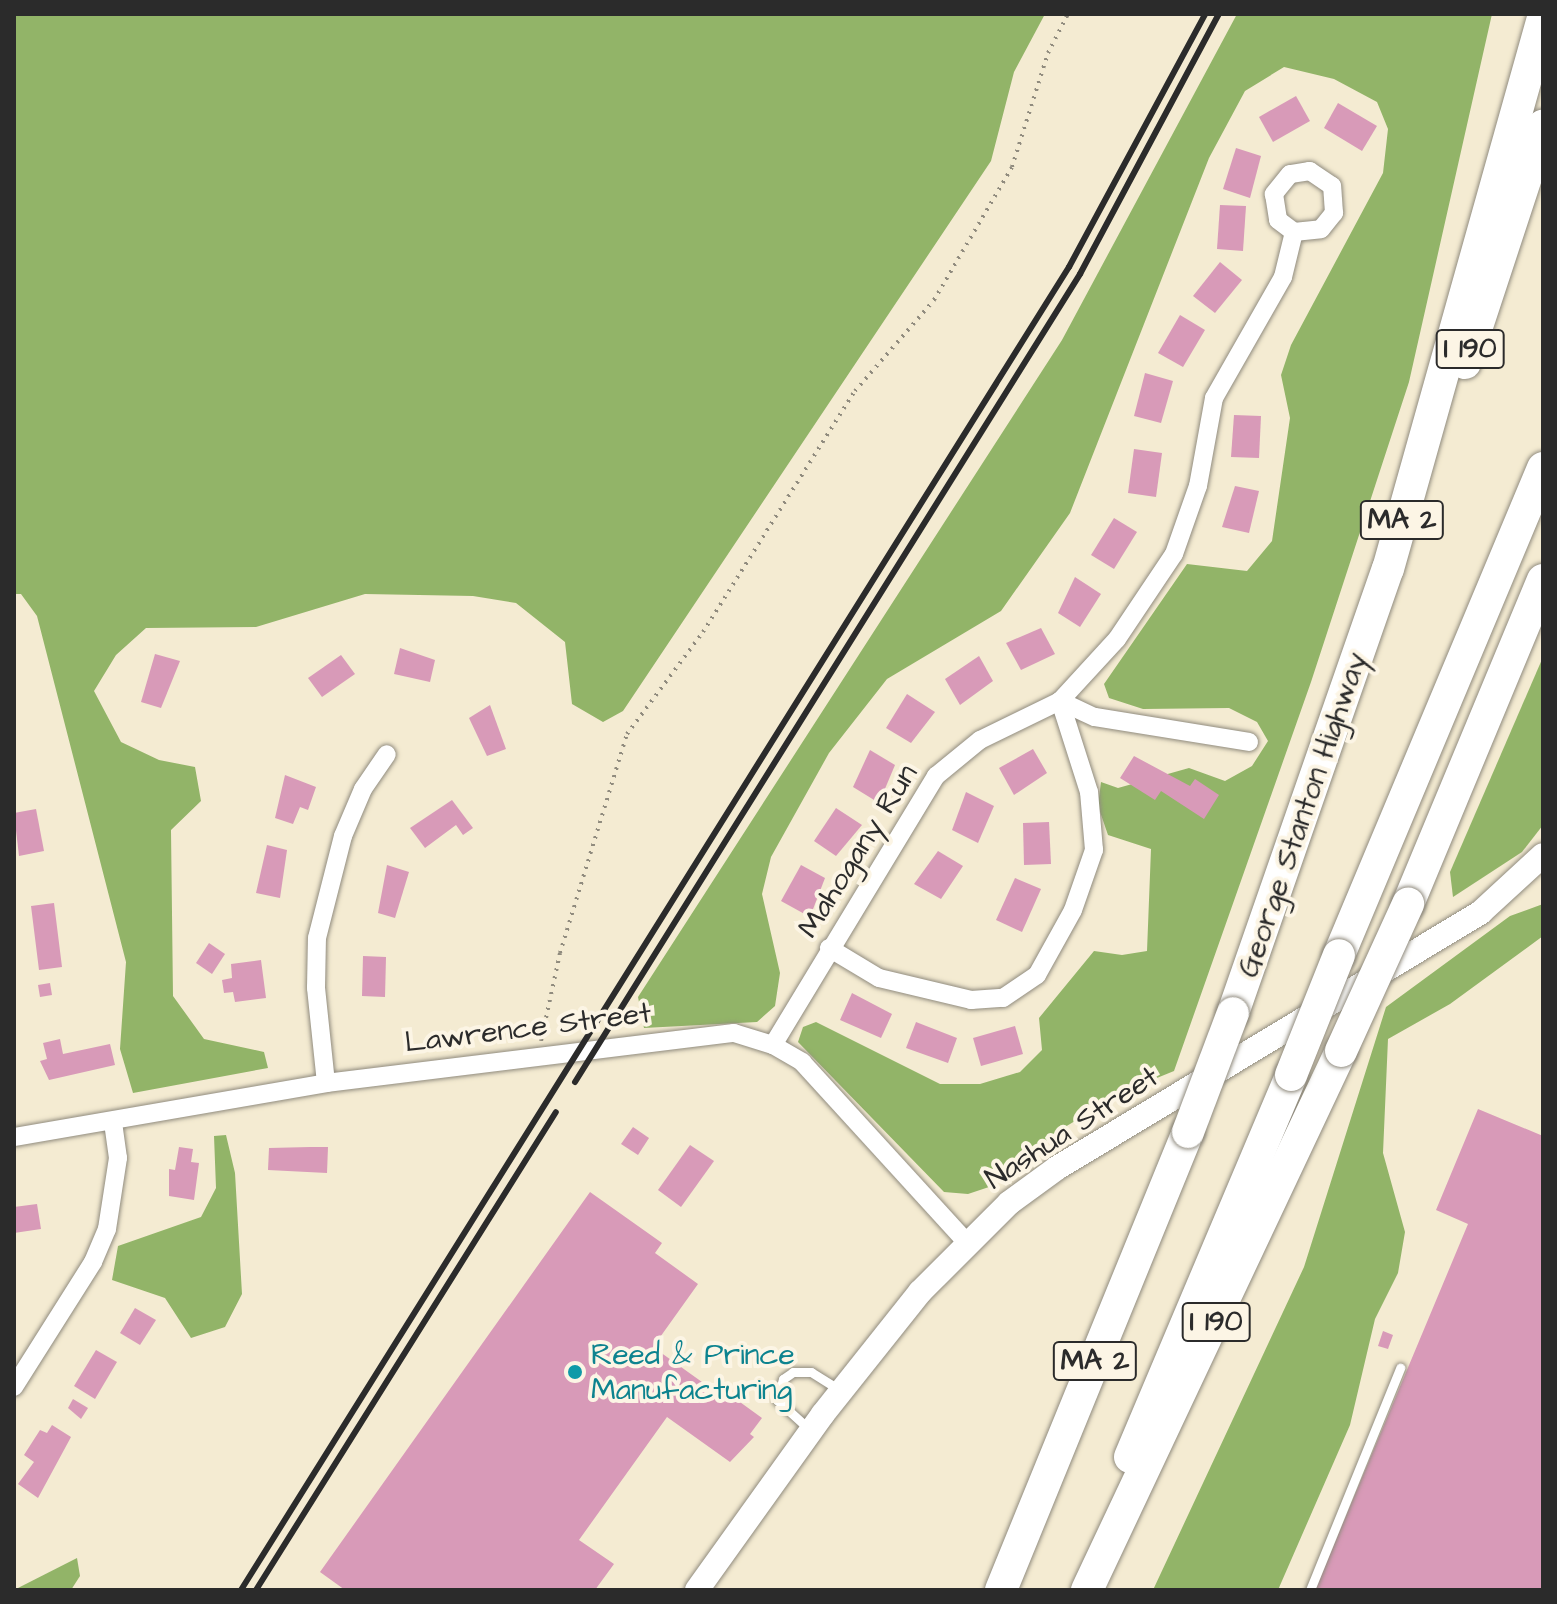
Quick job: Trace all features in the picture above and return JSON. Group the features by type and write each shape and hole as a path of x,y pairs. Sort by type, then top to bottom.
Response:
{"highway":[{"name":"George Stanton Highway","path":"1001,1590 1188,1132 1233,1013 1388,569 1543,18"},
{"name":"I 190","path":"1388,569 1484,313 1543,126"},
{"name":"MA 2","path":"1077,1590 1543,468"},
{"name":"I 190","path":"1087,1590 1408,904 1543,580"}],"main road":[{"name":"Nashua Street","path":"697,1590 841,1391 967,1243 1057,1168 1481,912 1542,857"}],"street":[{"name":"Mahogany Run","path":"773,1045 936,776 980,740 1060,701 1117,639 1174,554 1198,486 1208,414 1283,277 1294,232"},
{"path":"1060,701 1095,717 1249,742"},
{"path":"829,948 879,978 971,1000 1003,998 1037,975 1073,910 1094,850 1089,792 1060,701"},
{"path":"326,1083 316,988 317,938 343,836 363,789 387,754"},
{"name":"Lawrence Street","path":"14,1137 326,1083 712,1032 734,1033 773,1045 820,1079 967,1243"},
{"path":"14,1387 93,1262 107,1229 118,1158 113,1122"}],"lane":[{"path":"1310,1590 1400,1368"},
{"path":"811,1430 782,1409 777,1400 783,1379 793,1372 811,1372 841,1391"}],"path":[{"path":"538,1055 560,953 627,734 703,632 855,391 934,300 1012,167 1048,53 1068,14"}],"green space":[{"path":"14,14 1045,14 1014,72 991,161 623,711 603,722 572,704 565,642 516,603 473,596 365,594 256,627 146,628 116,655 94,691 121,742 159,760 195,767 201,801 171,830 173,996 204,1039 264,1052 268,1068 133,1093 120,1049 126,962 37,616 21,594 14,594"},
{"path":"1237,14 1492,14 1409,382 1311,682 1174,1071 1125,1091 1065,1127 989,1187 968,1194 944,1192 798,1042 803,1027 816,1022 940,1084 980,1084 1020,1072 1042,1050 1039,1018 1094,951 1122,955 1147,951 1151,849 1108,835 1098,806 1101,782 1118,788 1189,768 1225,781 1252,766 1268,741 1257,722 1229,708 1143,709 1109,698 1104,684 1187,564 1247,571 1272,541 1290,418 1281,375 1291,345 1383,173 1388,129 1377,102 1334,79 1284,67 1245,91 1209,158 1070,513 1001,611 887,679 829,753 771,857 762,894 780,973 775,1006 757,1022 644,1028 638,997 1062,340"},
{"path":"1543,657 1543,825 1522,852 1453,897 1450,872"},
{"path":"1543,904 1543,936 1450,1004 1388,1039 1383,1153 1405,1232 1398,1273 1375,1319 1350,1425 1278,1590 1153,1590 1304,1267 1386,1007 1510,916"},
{"path":"226,1135 235,1173 242,1294 225,1327 191,1338 165,1298 112,1280 118,1246 201,1217 216,1188 214,1136"},
{"path":"77,1558 80,1576 71,1590 14,1590"}],"building":[{"path":"1296,96 1310,121 1273,142 1259,117"},
{"path":"1338,103 1377,126 1362,151 1324,128"},
{"path":"1236,148 1261,156 1250,198 1223,189"},
{"path":"1220,205 1246,206 1243,251 1217,249"},
{"path":"1220,262 1242,280 1215,313 1193,296"},
{"path":"1180,315 1205,330 1183,367 1158,353"},
{"path":"1145,373 1173,381 1161,423 1134,416"},
{"path":"1234,415 1261,416 1259,458 1231,457"},
{"path":"1134,449 1162,453 1156,497 1128,493"},
{"path":"1235,486 1259,491 1249,533 1222,527"},
{"path":"1114,518 1137,532 1114,569 1091,555"},
{"path":"1075,577 1101,594 1080,627 1058,613"},
{"path":"1041,628 1055,654 1021,670 1006,643"},
{"path":"400,648 435,660 430,682 394,674"},
{"path":"155,654 180,661 161,708 141,702"},
{"path":"341,655 355,674 322,697 308,678"},
{"path":"979,656 993,681 960,705 945,679"},
{"path":"907,694 935,712 911,743 886,728"},
{"path":"490,705 506,749 487,756 469,718"},
{"path":"1033,749 1047,773 1014,795 999,768"},
{"path":"870,750 895,765 879,803 853,787"},
{"path":"1134,756 1190,786 1195,779 1219,795 1204,819 1161,791 1155,800 1120,778"},
{"path":"285,775 316,787 308,810 300,807 293,824 275,818"},
{"path":"966,792 994,806 978,843 952,830"},
{"path":"452,800 473,828 463,835 456,825 425,848 410,828"},
{"path":"836,808 862,825 836,856 814,841"},
{"path":"36,809 44,851 19,856 14,813"},
{"path":"1049,822 1051,864 1024,865 1023,823"},
{"path":"267,845 287,850 280,898 256,893"},
{"path":"938,851 963,866 941,899 914,884"},
{"path":"387,865 409,872 395,918 378,913"},
{"path":"801,865 825,878 810,917 781,901"},
{"path":"1015,878 1041,889 1022,932 996,920"},
{"path":"54,903 62,967 39,970 31,906"},
{"path":"209,943 225,954 212,974 196,963"},
{"path":"363,956 386,957 385,997 362,996"},
{"path":"261,960 266,998 235,1002 233,992 224,993 222,980 232,978 231,964"},
{"path":"50,983 52,995 40,997 38,985"},
{"path":"852,993 892,1014 881,1038 840,1020"},
{"path":"916,1022 957,1038 948,1063 906,1048"},
{"path":"1015,1026 1023,1054 981,1066 973,1038"},
{"path":"60,1039 63,1054 110,1044 115,1065 49,1080 40,1061 47,1059 43,1043"},
{"path":"1478,1109 1543,1136 1543,1590 1315,1590 1468,1224 1436,1210"},
{"path":"633,1127 649,1138 638,1155 621,1144"},
{"path":"690,1145 714,1161 681,1207 658,1190"},
{"path":"179,1147 193,1149 191,1162 199,1163 194,1200 169,1196 169,1169 175,1170"},
{"path":"328,1147 327,1173 268,1170 269,1148"},
{"name":"Reed & Prince Manufacturing","path":"590,1192 662,1243 655,1253 698,1284 653,1347 730,1402 733,1397 762,1418 750,1434 754,1437 730,1462 667,1417 579,1540 614,1564 595,1590 345,1590 320,1572"},
{"path":"37,1204 41,1229 14,1233 14,1207"},
{"path":"135,1308 156,1320 140,1345 120,1333"},
{"path":"1383,1331 1393,1335 1388,1349 1378,1346"},
{"path":"96,1350 117,1362 95,1399 74,1386"},
{"path":"73,1399 88,1408 81,1419 68,1408"},
{"path":"52,1425 71,1437 38,1498 18,1484 34,1462 24,1455 40,1430 47,1433"}],"railway":[{"path":"241,1590 1069,267 1205,14"},
{"path":"575,1082 1080,274 1219,14"},
{"path":"256,1590 556,1112"}],"place":[{"name":"Reed & Prince Manufacturing","path":"575,1372"}]}
